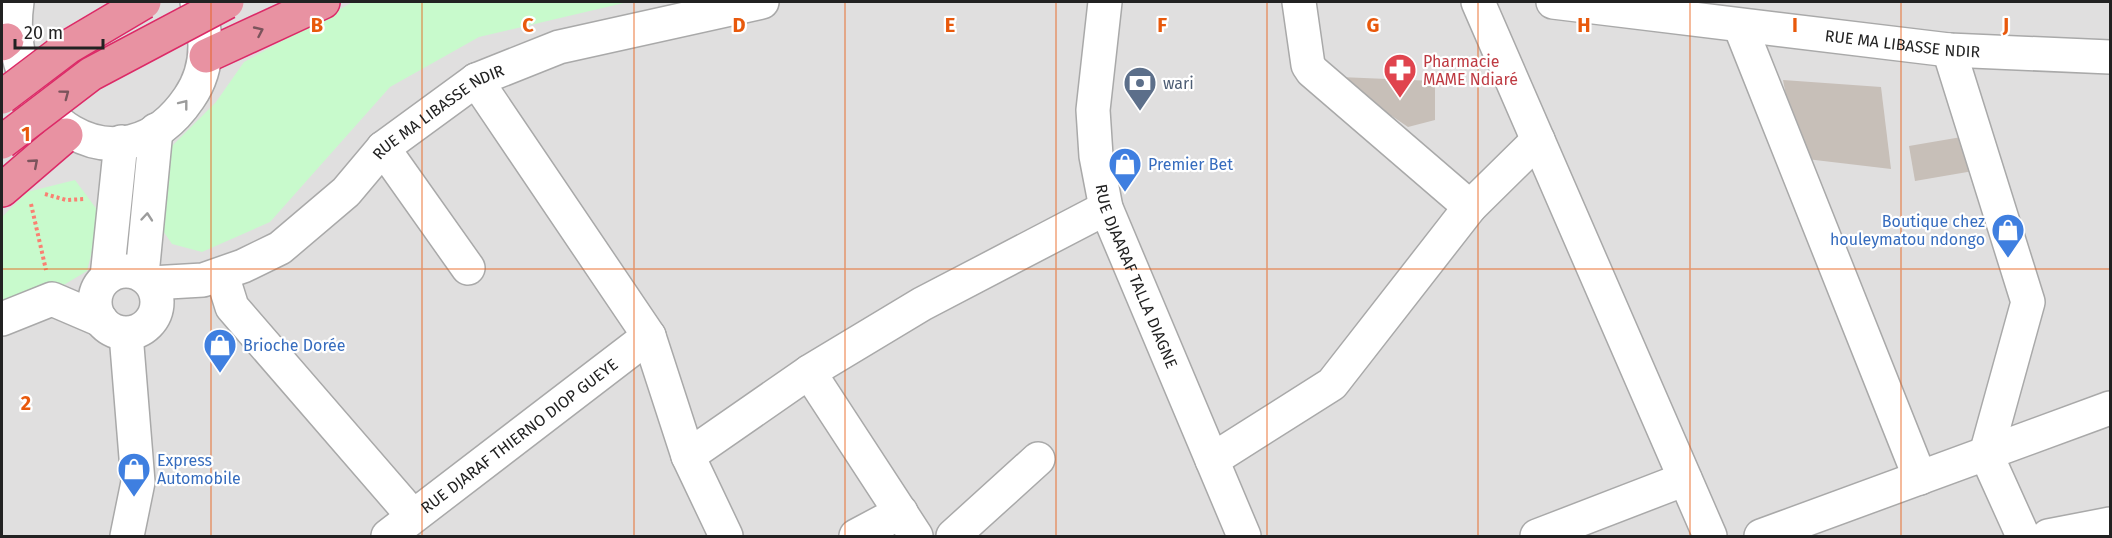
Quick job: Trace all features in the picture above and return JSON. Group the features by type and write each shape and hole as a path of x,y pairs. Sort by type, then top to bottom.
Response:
{"highway":[{"path":"2,97 68,47 144,2"},
{"path":"2,142 92,74 227,2"},
{"path":"206,56 323,2"},
{"path":"13,181 66,135"}],"street":[{"path":"17,2 4,42 13,79 22,96 49,125 66,135 84,141 121,142 156,130 171,120 189,99 201,75 206,56 206,36 197,2"},
{"name":"RUE MA LIBASSE NDIR","path":"147,279 203,280 222,275 280,248 346,192 383,148 476,80 560,47 762,2"},
{"name":"RUE DJAARAF TALLA DIAGNE","path":"1105,2 1093,110 1096,156 1106,208 1212,460 1239,534"},
{"path":"1299,2 1308,65 1312,71 1470,207"},
{"path":"1478,2 1710,537"},
{"name":"RUE MA LIBASSE NDIR","path":"1553,2 1948,50 2110,58"},
{"path":"1740,26 1920,478"},
{"path":"1948,50 2028,302 1986,454 2023,537"},
{"path":"476,80 650,336 688,456 726,537"},
{"path":"147,279 156,130"},
{"path":"1212,460 1332,384 1470,207 1538,140"},
{"path":"121,142 107,277 95,298 96,309 113,327 138,482 127,537"},
{"path":"383,148 468,268"},
{"path":"688,456 808,372 922,304 1106,208"},
{"path":"2,320 52,299 113,327 137,332 148,325 154,316 156,293 147,279 131,271 119,272 107,277"},
{"path":"222,275 232,307 400,526"},
{"name":"RUE DJARAF THIERNO DIOP GUEYE","path":"400,526 650,336"},
{"path":"808,372 908,524 856,537"},
{"path":"1761,537 2110,408"},
{"path":"953,537 1038,459"},
{"path":"1537,537 1685,478"},
{"path":"2048,537 2110,524"}],"path":[{"path":"13,181 66,200 116,198"},
{"path":"13,181 52,299"}],"shaded area":[{"path":"2,2 2110,2 2110,536 2,536"}],"green space":[{"path":"353,2 628,2 479,37 390,87 270,222 202,252 172,244 157,222 170,148 216,102 244,62"},
{"path":"75,180 101,215 87,271 52,292 2,310 2,217 27,192"}],"building":[{"name":"Pharmacie MAME Ndiaré","path":"1340,77 1435,81 1435,120 1408,127 1392,116 1387,119"},
{"path":"1783,80 1881,87 1891,169 1798,158"},
{"path":"1973,135 1979,170 1915,181 1909,146"}],"place":[{"name":"Pharmacie MAME Ndiaré","path":"1400,99"},
{"name":"wari","path":"1140,112"},
{"name":"Premier Bet","path":"1125,193"},
{"name":"Boutique chez houleymatou ndongo","path":"2008,259"},
{"name":"Brioche Dorée","path":"220,374"},
{"name":"Express Automobile","path":"134,498"}]}
